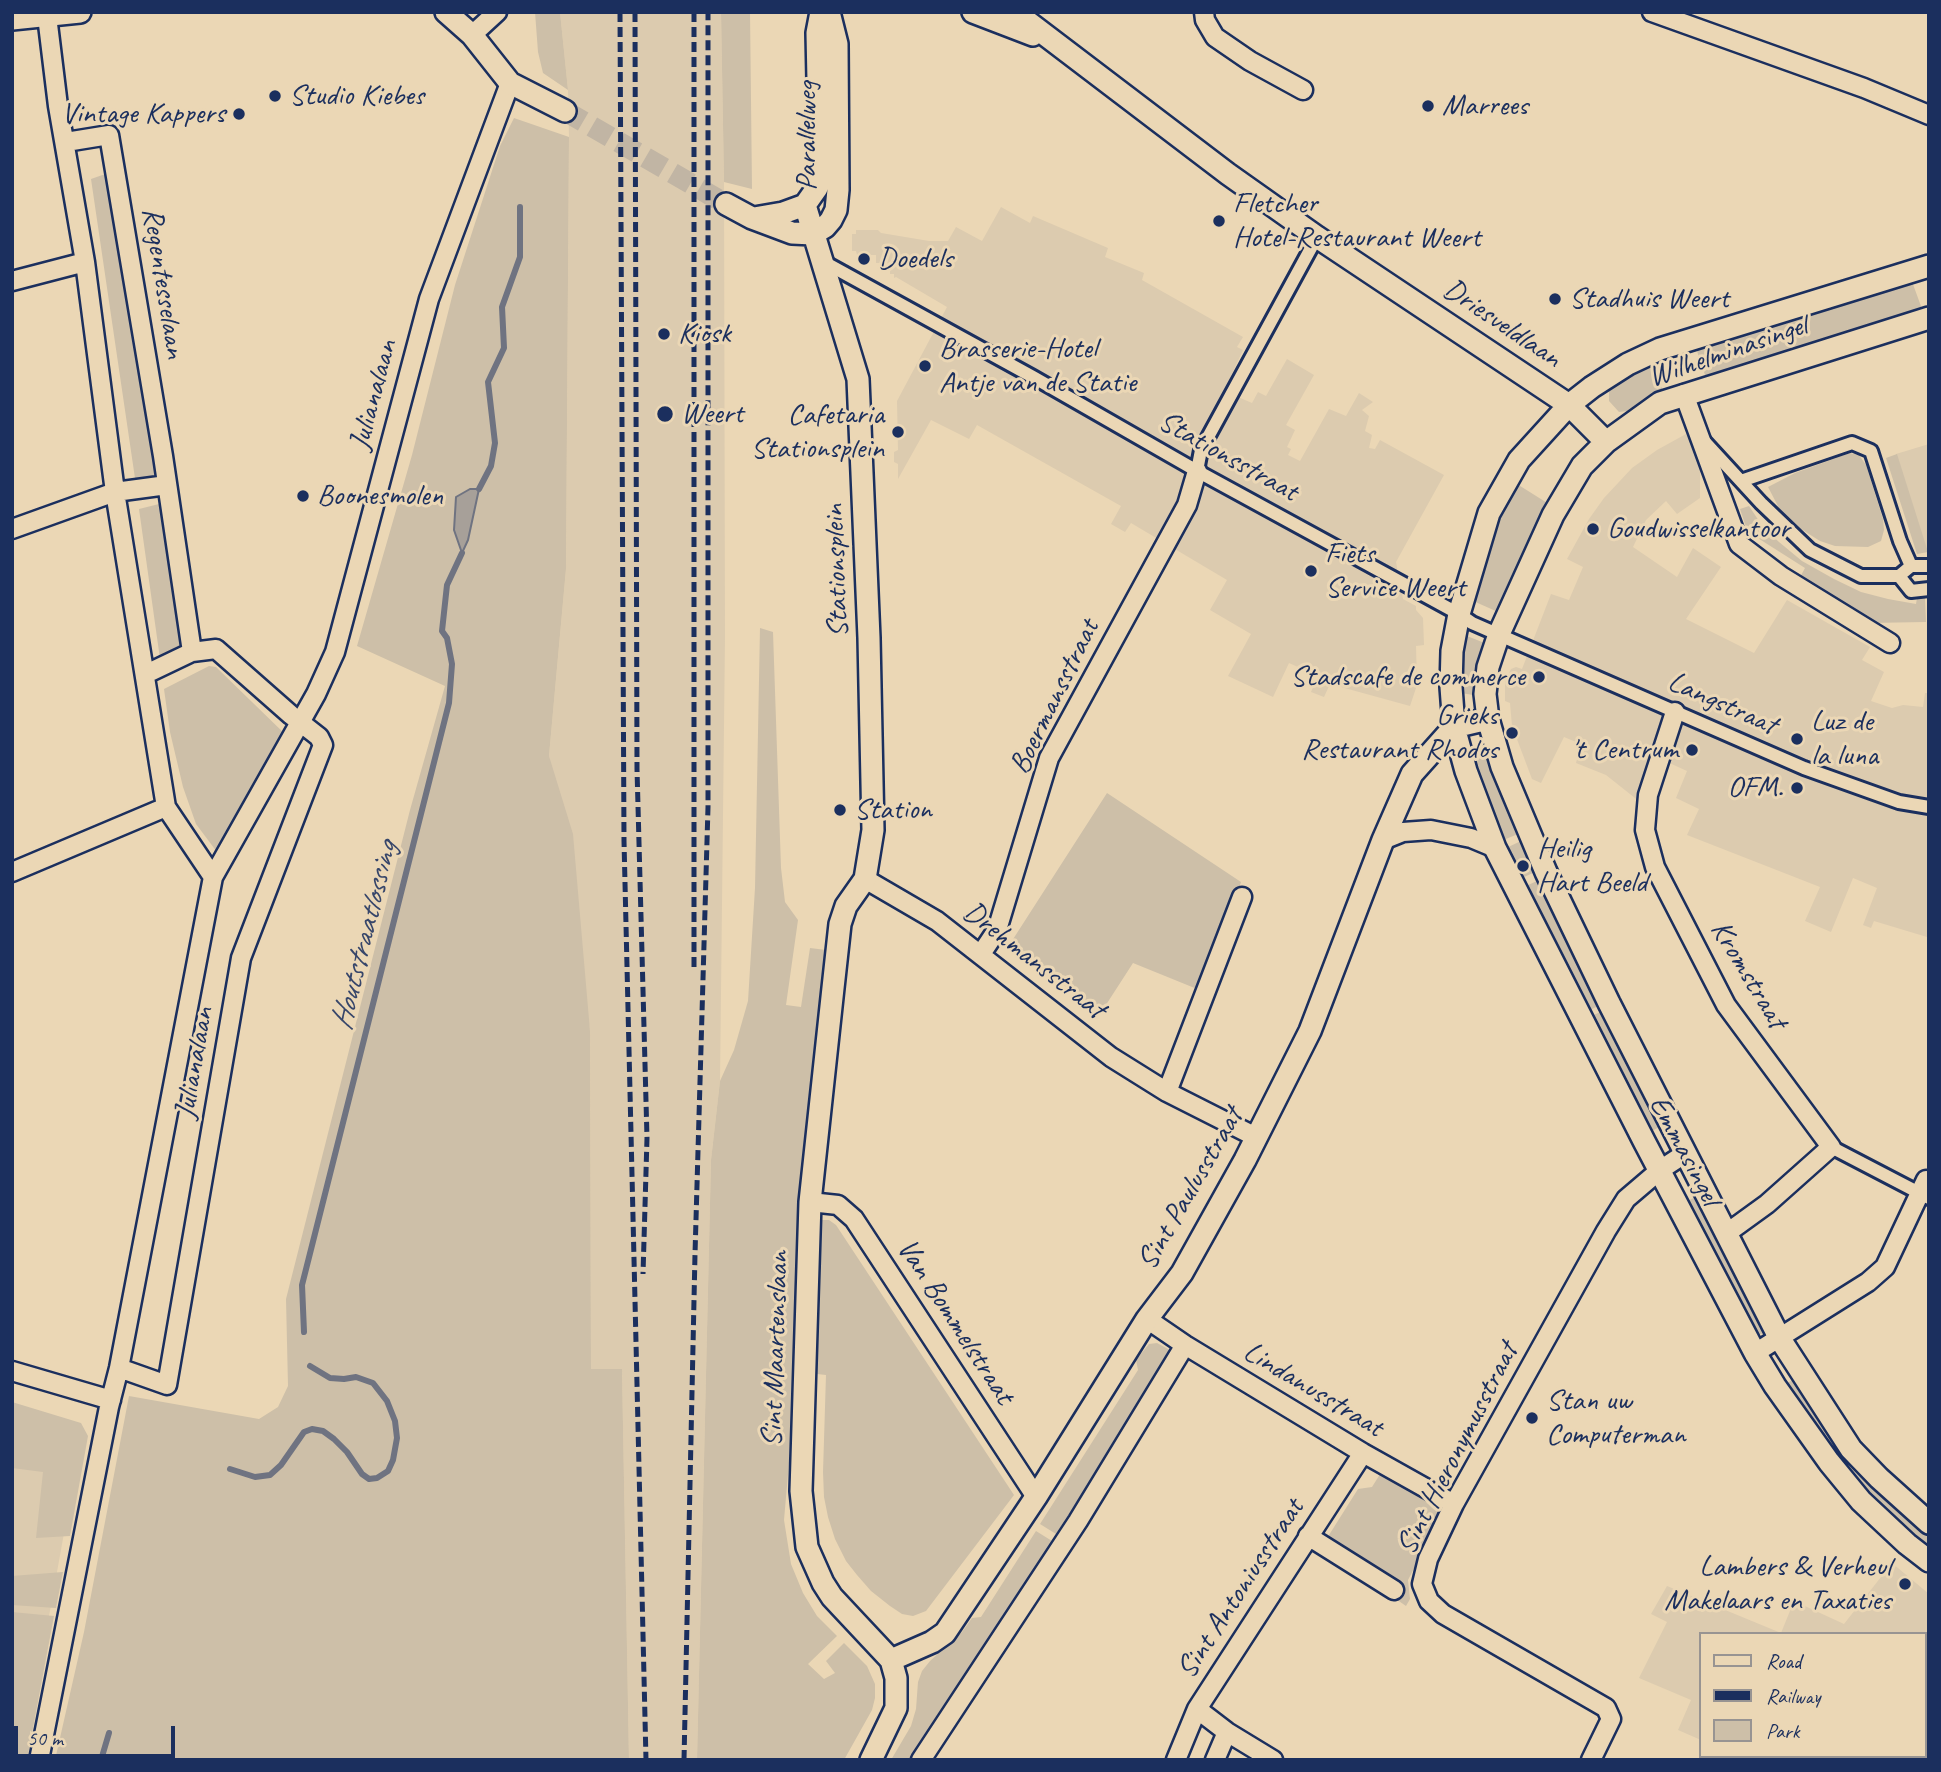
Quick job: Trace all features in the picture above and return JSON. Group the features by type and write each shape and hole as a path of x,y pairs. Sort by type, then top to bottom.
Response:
{"street":[{"path":"12,19 80,12"},
{"path":"446,12 472,35 510,83 565,111"},
{"path":"462,12 472,35"},
{"path":"472,35 497,12"},
{"name":"Parallelweg","path":"821,12 817,33 820,176 812,197 805,205 813,234 831,220 836,209 838,190 837,44 829,12"},
{"name":"Driesveldlaan","path":"973,12 1051,41"},
{"name":"Driesveldlaan","path":"1015,12 1228,174 1317,237 1569,405 1606,442"},
{"path":"1204,12 1215,37 1250,61 1303,90"},
{"path":"1653,12 1864,88 1929,115"},
{"path":"47,16 52,70 85,262 116,492 166,807 213,877"},
{"name":"Julianalaan","path":"39,1760 119,1368 213,877 316,694 335,652 429,299 510,83"},
{"name":"Regentesselaan","path":"65,142 110,135 192,652"},
{"path":"726,204 783,231 813,234"},
{"path":"752,218 783,214 805,205"},
{"name":"Stationsplein","path":"813,234 858,379 860,396 873,830 865,878 846,906"},
{"path":"1197,471 1201,450 1317,237"},
{"name":"Stationsstraat","path":"822,261 1459,614 1472,624 1499,634"},
{"path":"12,281 85,262"},
{"name":"Wilhelminasingel","path":"1454,727 1452,651 1459,614 1489,513 1519,460 1569,405 1591,387 1628,364 1660,349 1929,266"},
{"name":"Wilhelminasingel","path":"1499,634 1553,515 1582,466 1606,442 1660,403 1929,317"},
{"path":"1684,394 1739,544 1781,576 1890,643"},
{"path":"1697,433 1810,550 1861,576 1899,576 1910,566 1929,566"},
{"path":"1741,481 1852,443 1871,451 1910,566"},
{"name":"Boermansstraat","path":"981,954 997,930 1049,758 1187,505 1197,471"},
{"path":"12,529 116,492 167,485"},
{"path":"1899,576 1911,590 1929,589"},
{"name":"Langstraat","path":"1499,634 1804,768 1899,802 1929,807"},
{"name":"Emmasingel","path":"1499,634 1488,667 1485,694 1488,719 1502,767 1546,872 1780,1339 1851,1449 1929,1523"},
{"path":"146,674 192,652 216,649 300,723"},
{"name":"Kromstraat","path":"1675,712 1648,795 1645,830 1655,867 1726,1005 1830,1147 1925,1191"},
{"path":"1454,727 1488,719"},
{"name":"Julianalaan","path":"119,1368 167,1385 241,958 323,746 319,737 300,723"},
{"name":"Emmasingel","path":"1454,727 1466,771 1495,848 1755,1353 1829,1462 1861,1501 1907,1545 1929,1561"},
{"name":"Sint Paulusstraat","path":"891,1660 932,1642 945,1633 1036,1497 1147,1319 1182,1273 1256,1138 1310,1031 1383,840 1412,775 1454,727"},
{"path":"12,872 166,807"},
{"path":"1383,840 1403,832 1431,830 1460,835 1495,848"},
{"name":"Drehmansstraat","path":"865,878 937,921 1111,1057 1167,1092 1256,1138"},
{"path":"1167,1092 1242,897"},
{"name":"Sint Maartenslaan","path":"846,906 840,923 810,1202 801,1491 807,1547 823,1583 832,1597 891,1660"},
{"path":"1727,1233 1767,1204 1830,1147"},
{"name":"Sint Hieronymusstraat","path":"1591,1760 1611,1719 1606,1708 1443,1614 1429,1601 1422,1584 1428,1559 1454,1504 1606,1231 1626,1199 1660,1170 1686,1153"},
{"path":"1755,1353 1868,1282 1885,1267 1925,1191"},
{"name":"Van Bommelstraat","path":"810,1202 838,1205 854,1219 1036,1497"},
{"name":"Lindanusstraat","path":"1147,1319 1363,1454 1454,1504"},
{"path":"920,1760 1078,1521 1185,1345"},
{"path":"12,1371 111,1400"},
{"name":"Sint Antoniusstraat","path":"1176,1760 1196,1709 1363,1454"},
{"name":"Sint Hieronymusstraat","path":"1308,1536 1394,1590"},
{"path":"871,1760 896,1707 896,1678 891,1660"},
{"path":"1196,1709 1273,1760"},
{"path":"1215,1760 1227,1732"}],"shaded area":[{"path":"560,12 721,12 725,637 720,1081 711,1160 697,1760 629,1760 622,1370 591,1369 590,1031 549,756 566,569 569,137 568,90"},
{"path":"1001,207 1030,223 1033,216 1108,248 1105,257 1144,273 1142,280 1243,337 1237,347 1243,350 1224,391 1252,403 1258,392 1266,396 1287,359 1314,375 1286,425 1295,430 1287,447 1291,449 1288,455 1300,461 1329,409 1346,416 1359,393 1373,402 1362,410 1369,416 1365,431 1372,435 1369,448 1375,449 1380,440 1444,475 1396,562 1403,599 1416,606 1423,618 1424,645 1416,646 1417,685 1410,706 1330,684 1324,697 1311,692 1320,677 1289,663 1273,697 1228,676 1251,634 1210,610 1227,580 1131,523 1125,532 1111,524 1121,506 977,425 969,439 931,420 898,479 898,464 894,462 894,452 898,450 897,401 947,307 894,278 890,269 880,269 880,263 876,263 876,255 857,255 856,251 852,251 852,234 856,234 856,230 878,230 881,233 929,241 948,241 956,227 982,241"},
{"path":"1686,434 1700,462 1700,498 1677,514 1666,501 1646,520 1633,547 1677,577 1693,548 1721,567 1686,619 1754,653 1787,600 1870,647 1862,660 1884,672 1871,701 1892,708 1903,705 1923,707 1925,693 1929,693 1927,937 1874,921 1871,928 1863,925 1877,888 1853,878 1831,932 1805,921 1820,887 1687,835 1699,809 1676,798 1687,771 1654,756 1640,802 1606,775 1576,763 1581,744 1564,737 1541,783 1532,779 1512,726 1510,703 1505,701 1505,681 1511,669 1522,669 1551,594 1569,600 1583,567 1567,559 1604,498 1632,468"},
{"path":"1929,444 1929,559 1927,559 1896,454"},
{"path":"470,489 479,489 468,540 462,553 454,530 456,497"},
{"path":"12,1405 83,1428 23,1760 12,1760"},
{"path":"1892,1563 1929,1594 1929,1760 1727,1760 1927,1758 1927,1632 1781,1632 1794,1601 1844,1624"},
{"path":"1667,1586 1779,1632 1700,1632 1700,1740 1678,1730 1691,1700 1639,1678 1667,1622 1651,1614"}],"green space":[{"path":"535,12 560,12 568,90 543,73 538,52"},
{"path":"721,12 750,12 752,189 724,182"},
{"path":"514,118 569,137 566,569 549,756 573,834 590,1031 591,1369 622,1369 629,1760 55,1760 84,1632 129,1396 259,1419 278,1407 288,1386 286,1299 410,810 445,686 357,646 412,455 455,285 500,146","holes":["479,489 468,540 462,552 454,530"]},
{"path":"111,172 161,478 136,485 91,179"},
{"path":"1910,276 1922,309 1706,378 1695,345"},
{"path":"1648,362 1664,392 1635,410 1619,412 1609,401 1609,386"},
{"path":"1850,453 1859,455 1866,465 1883,519 1881,541 1868,547 1835,546 1820,541 1801,529 1779,508 1768,487 1795,473"},
{"path":"1897,454 1928,552 1917,554 1886,458"},
{"path":"1517,484 1552,506 1498,612 1471,600 1500,519"},
{"path":"167,502 185,649 161,666 139,509"},
{"path":"1749,506 1763,527 1779,542 1802,561 1834,579 1861,592 1888,599 1916,604 1917,598 1925,598 1926,622 1868,623 1798,581 1805,568 1753,535 1749,536 1740,509"},
{"path":"760,628 773,632 781,868 785,902 798,920 786,1005 801,1007 810,948 826,950 805,1133 784,1520 791,1564 803,1593 817,1616 837,1636 808,1664 824,1679 835,1673 826,1661 844,1643 867,1666 875,1684 872,1710 844,1760 697,1760 711,1160 720,1081 734,1050 748,1001 755,888"},
{"path":"1462,634 1487,644 1478,692 1473,695 1461,693"},
{"path":"209,666 216,667 287,736 217,852 196,824 183,787 170,732 164,689"},
{"path":"1482,743 1518,834 1501,841 1465,752"},
{"path":"1107,793 1241,882 1202,991 1133,963 1102,1011 1008,947"},
{"path":"1521,841 1535,872 1520,879 1504,849"},
{"path":"1539,880 1602,1004 1586,1012 1524,887"},
{"path":"1606,1009 1665,1124 1648,1133 1590,1017"},
{"path":"1701,1194 1766,1332 1756,1334 1684,1203"},
{"path":"822,1220 829,1220 836,1225 1014,1495 926,1611 913,1616 902,1614 890,1606 857,1575 835,1539 828,1517 823,1472 826,1375 817,1374"},
{"path":"1157,1343 1168,1349 1168,1361 1056,1534 1040,1524 1138,1370 1136,1360 1149,1344"},
{"path":"1797,1378 1929,1530 1929,1552 1861,1491 1783,1385"},
{"path":"12,1402 81,1423 88,1436 70,1536 36,1538 43,1472 12,1468"},
{"path":"1382,1471 1433,1502 1439,1513 1439,1520 1408,1580 1410,1599 1406,1606 1330,1542 1329,1535 1358,1489 1372,1487"},
{"path":"1036,1531 1052,1541 911,1760 891,1760 911,1726 922,1671 962,1632 972,1618 981,1617"},
{"path":"63,1572 56,1608 12,1605 12,1576"},
{"path":"12,1612 54,1616 27,1760 12,1760"}],"waterway":[{"name":"Houtstraatlossing","path":"479,489 491,466 495,443 488,382 504,348 502,307 520,257 520,207"},
{"name":"Houtstraatlossing","path":"304,1332 302,1285 449,703 452,664 447,638 442,631 447,585 462,553"},
{"name":"Houtstraatlossing","path":"230,1469 255,1477 270,1475 281,1465 304,1432 312,1429 323,1431 334,1439 369,1479 377,1478 388,1471 397,1438 395,1421 387,1401 373,1383 356,1377 330,1378 310,1366"},
{"name":"Houtstraatlossing","path":"101,1760 109,1733"}],"tunnel":[{"path":"565,111 726,204"}],"railway":[{"path":"620,12 624,841 646,1760"},
{"path":"635,12 637,769 647,1138 643,1274"},
{"path":"694,12 694,967"},
{"path":"684,1760 708,807 708,12"}],"place":[{"name":"Studio Kiebes","path":"275,96"},
{"name":"Marrees","path":"1428,106"},
{"name":"Vintage Kappers","path":"239,114"},
{"name":"Fletcher Hotel-Restaurant Weert","path":"1219,221"},
{"name":"Doedels","path":"864,259"},
{"name":"Stadhuis Weert","path":"1555,299"},
{"name":"Kiosk","path":"664,334"},
{"name":"Brasserie-Hotel Antje van de Statie","path":"925,366"},
{"name":"Weert","path":"665,414"},
{"name":"Cafetaria Stationsplein","path":"898,432"},
{"name":"Boonesmolen","path":"303,496"},
{"name":"Goudwisselkantoor","path":"1593,529"},
{"name":"Fiets Service Weert","path":"1311,571"},
{"name":"Stadscafe de commerce","path":"1539,677"},
{"name":"Grieks Restaurant Rhodos","path":"1512,733"},
{"name":"Luz de la luna","path":"1797,739"},
{"name":"'t Centrum","path":"1692,750"},
{"name":"OFM.","path":"1797,788"},
{"name":"Station","path":"840,810"},
{"name":"Heilig Hart Beeld","path":"1523,866"},
{"name":"Stan uw Computerman","path":"1532,1418"},
{"name":"Lambers & Verheul Makelaars en Taxaties","path":"1905,1584"}]}
